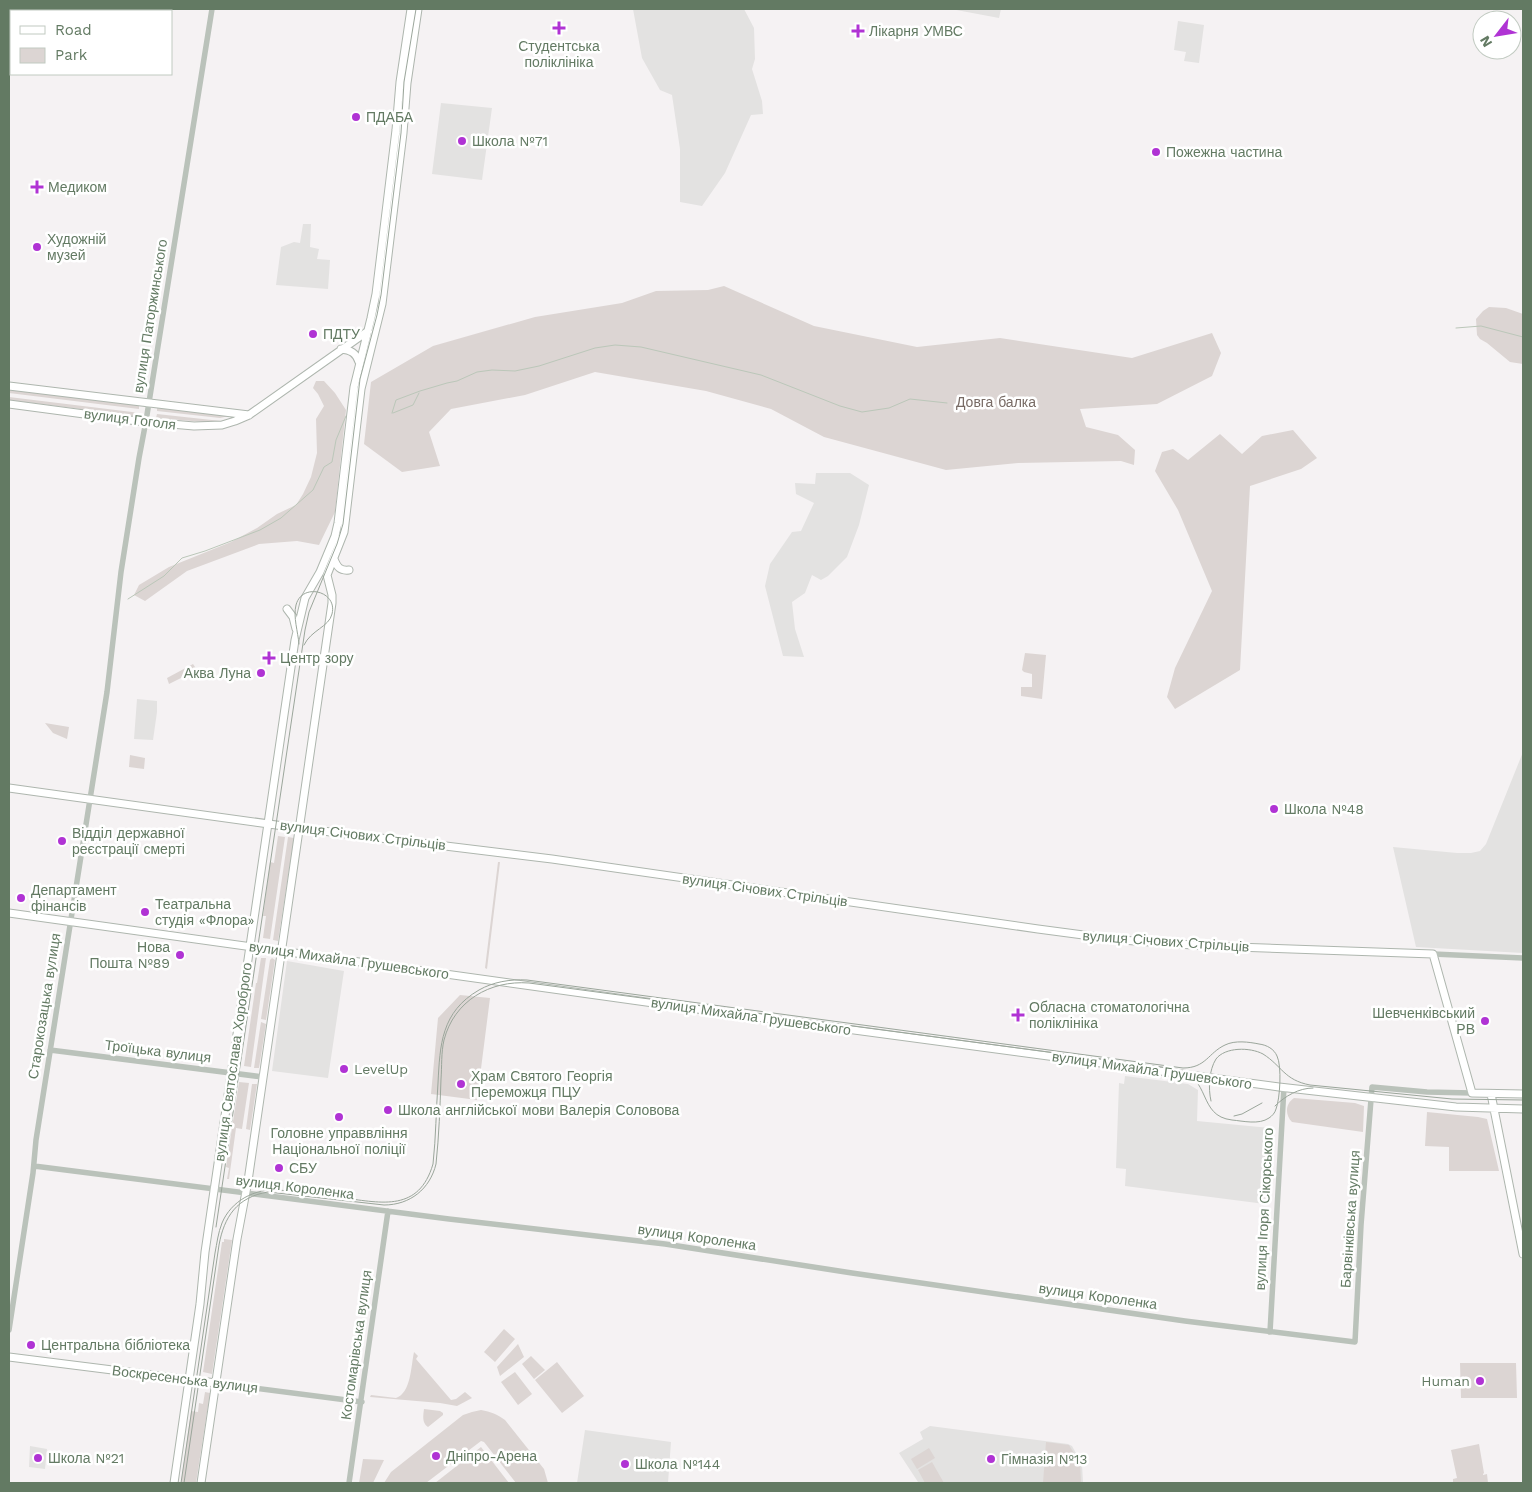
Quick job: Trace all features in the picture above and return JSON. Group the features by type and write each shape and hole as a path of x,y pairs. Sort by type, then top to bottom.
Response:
{"main road":[{"path":"355,410 354,387 376,294 400,82 411,9"},
{"path":"349,460 355,410 382,304 404,127 407,82 418,9"},
{"name":"вулиця Гоголя","path":"9,404 146,421 209,426 228,424 250,415 368,331"},
{"path":"341,349 352,352 359,362"},
{"name":"вулиця Гоголя","path":"9,386 250,415"},
{"name":"вулиця Святослава Хороброго","path":"323,574 337,530 349,460"},
{"name":"вулиця Святослава Хороброго","path":"174,1483 200,1304 202,1274 214,1190 295,640 305,598 334,559 342,538 345,526 349,460"},
{"path":"334,559 338,567 349,570"},
{"path":"201,1483 237,1239 246,1194 332,603 332,595 323,574"},
{"path":"287,609 293,617 296,626 295,640"},
{"name":"вулиця Січових Стрільців","path":"9,788 298,828 552,859 1121,940 1206,946 1433,954"},
{"name":"вулиця Михайла Грушевського","path":"9,913 682,1007 1284,1087 1456,1107 1523,1109"},
{"path":"1433,954 1472,1094 1523,1094"},
{"path":"1491,1094 1523,1254"},
{"name":"Воскресенська вулиця","path":"9,1357 216,1383"}],"street":[{"name":"вулиця Паторжинського","path":"107,687 121,572 212,9"},
{"name":"Старокозацька вулиця","path":"9,1330 34,1166 36,1140 107,687"},
{"name":"вулиця Січових Стрільців","path":"1433,954 1523,958"},
{"name":"Троїцька вулиця","path":"50,1050 262,1077"},
{"name":"вулиця Ігоря Сікорського","path":"1270,1332 1284,1087"},
{"name":"Барвінківська вулиця","path":"1355,1342 1361,1225 1372,1087 1472,1094"},
{"name":"вулиця Короленка","path":"34,1166 246,1194 665,1244 852,1273 1270,1332 1355,1342"},
{"name":"Костомарівська вулиця","path":"349,1483 388,1211"},
{"name":"Воскресенська вулиця","path":"216,1383 362,1402"}],"shaded area":[{"path":"633,9 744,9 754,28 755,59 752,69 762,101 763,114 751,115 725,173 702,206 680,202 680,149 672,95 660,90 642,58"},
{"path":"951,9 1001,9 999,18"},
{"path":"1178,21 1204,25 1199,63 1184,61 1186,52 1174,50"},
{"name":"Школа №71","path":"441,103 492,108 482,180 432,174"},
{"path":"303,224 311,224 310,247 319,249 317,259 330,260 328,289 276,285 281,247 294,242 300,243"},
{"path":"816,473 850,473 869,485 859,525 847,557 828,576 821,580 812,575 805,593 792,602 795,629 804,657 783,656 765,586 770,564 792,532 801,531 814,503 796,494 795,483 815,484"},
{"path":"137,699 157,701 153,740 134,739"},
{"path":"1523,752 1523,953 1416,947 1393,847 1457,853 1480,851 1486,844"},
{"path":"287,961 344,971 328,1078 272,1071"},
{"path":"1125,1076 1188,1084 1198,1090 1197,1121 1270,1128 1265,1204 1125,1186 1126,1169 1116,1168 1119,1083 1124,1084"},
{"name":"Гімназія №13","path":"930,1426 1068,1444 1072,1446 1082,1464 1083,1483 916,1483 918,1482 899,1453 923,1439 920,1432"},
{"name":"Школа №144","path":"585,1430 671,1442 668,1483 577,1483"},
{"name":"Школа №21","path":"30,1446 47,1449 45,1469 29,1467"}],"green space":[{"name":"Довга балка","path":"724,286 814,326 917,347 1000,338 1132,358 1212,333 1221,353 1212,376 1157,404 1080,409 1086,427 1118,435 1135,450 1134,465 1121,461 1018,463 946,470 824,437 771,409 706,391 595,372 525,395 451,409 429,432 440,466 402,472 364,444 371,382 433,346 535,317 622,303 656,291 708,290"},
{"path":"1489,307 1506,308 1523,314 1523,364 1510,362 1477,335 1476,319"},
{"path":"316,381 324,381 335,393 346,410 335,512 319,545 297,541 259,544 187,571 145,601 134,595 139,585 169,567 231,542 257,528 277,514 296,505 311,477 317,453 316,419 324,406 313,388"},
{"path":"9,390 139,405 139,409 9,393"},
{"path":"9,397 138,413 137,417 9,400"},
{"path":"157,408 229,416 220,418 157,411"},
{"path":"157,414 221,421 204,422 156,418"},
{"path":"1293,430 1317,458 1301,469 1250,486 1240,670 1175,709 1167,697 1175,668 1212,591 1178,510 1155,471 1162,452 1173,449 1188,460 1220,434 1242,454 1262,436"},
{"path":"1025,653 1046,655 1042,699 1021,696 1021,687 1032,687 1032,674 1022,670"},
{"path":"193,664 197,670 169,684 167,678"},
{"path":"45,723 69,727 67,739 53,733"},
{"path":"130,755 145,758 144,769 129,767"},
{"path":"278,836 285,837 270,939 263,938 266,916 263,916 270,862 274,863"},
{"path":"288,837 294,838 278,941 273,940"},
{"path":"498,862 500,862 487,969 485,968"},
{"path":"261,958 266,958 251,1067 244,1066"},
{"path":"272,958 275,960 266,1020 261,1019 270,960"},
{"path":"460,995 490,998 477,1100 431,1094 438,1018"},
{"path":"261,1022 266,1024 259,1068 254,1068"},
{"path":"239,1082 249,1083 242,1129 236,1128 229,1179 227,1179 229,1168 226,1167"},
{"path":"252,1084 257,1084 250,1130 246,1129"},
{"path":"1294,1098 1355,1103 1364,1106 1363,1132 1292,1122 1287,1110 1289,1103"},
{"path":"1427,1112 1487,1119 1499,1171 1449,1171 1449,1147 1425,1146"},
{"path":"224,1239 232,1240 212,1374 203,1372 222,1242 224,1242"},
{"path":"504,1329 515,1339 495,1362 484,1352"},
{"path":"518,1344 524,1357 500,1376 497,1367"},
{"path":"414,1352 418,1356 416,1359 451,1400 456,1399 465,1392 472,1398 457,1406 370,1397 371,1395 396,1398 405,1391 410,1378"},
{"path":"531,1356 545,1370 534,1379 522,1364"},
{"path":"557,1362 584,1396 562,1413 535,1380"},
{"name":"Human","path":"1460,1363 1516,1363 1517,1398 1461,1398"},
{"path":"515,1372 532,1394 518,1405 501,1382"},
{"path":"205,1392 210,1393 196,1483 181,1483 191,1411 198,1412 199,1403 203,1404"},
{"path":"424,1409 440,1411 443,1415 428,1427 423,1417"},
{"name":"Дніпро-Арена","path":"481,1410 505,1420 544,1469 548,1483 516,1483 484,1442 481,1441 426,1483 384,1483 391,1472 463,1415"},
{"path":"1046,1442 1069,1445 1080,1463 1081,1483 1043,1483"},
{"path":"1479,1444 1483,1475 1487,1474 1488,1483 1453,1483 1453,1479 1457,1478 1451,1450"},
{"path":"481,1447 509,1483 435,1483"},
{"path":"929,1448 935,1458 917,1469 911,1459"},
{"path":"363,1459 384,1460 373,1483 359,1483"},
{"path":"932,1462 944,1483 925,1483 918,1470"}],"waterway":[{"path":"1456,328 1481,326 1523,337"},
{"path":"392,413 396,400 457,381 477,372 492,370 515,371 539,366 595,348 615,345 641,347 761,375 840,406 862,412 889,408 910,399 947,403"},
{"path":"393,413 413,405 419,393"},
{"path":"128,599 164,576 182,558 260,530 281,518 313,490 324,467 332,462 336,440 346,416"}],"tram line":[{"path":"216,1227 305,630 309,612 337,544 343,524 360,379 381,295 401,133 404,82 416,9"},
{"path":"299,644 295,619 296,605 305,593 318,592 330,600 332,614 327,622 304,645"},
{"path":"181,1483 215,1253 222,1223 226,1215 238,1202 261,1191 279,1190 385,1202 398,1201 409,1197 419,1190 427,1179 433,1164 440,1056 445,1030 457,1008 466,999 490,985 514,980 527,980 1183,1068 1197,1066 1219,1048 1233,1042 1265,1045 1272,1049 1279,1061 1279,1098 1275,1112 1265,1120 1246,1122 1221,1117 1208,1104 1195,1080 1187,1073 1176,1069 529,983 501,985 488,989 465,1004 456,1014 444,1040 436,1164 429,1181 418,1194 402,1202 384,1205 268,1192 248,1198 229,1217 224,1226 219,1245 184,1483"},
{"path":"1211,1101 1210,1079 1216,1059 1225,1052 1238,1049 1251,1050 1263,1054 1294,1080 1310,1085 1452,1099 1523,1100"},
{"path":"1275,1106 1292,1093 1313,1088"},
{"path":"1234,1116 1242,1114 1262,1103"}],"place":[{"name":"Студентська поліклініка","path":"559,28"},
{"name":"Лікарня УМВС","path":"858,31"},
{"name":"ПДАБА","path":"356,117"},
{"name":"Школа №71","path":"462,141"},
{"name":"Пожежна частина","path":"1156,152"},
{"name":"Медиком","path":"37,187"},
{"name":"Художній музей","path":"37,247"},
{"name":"ПДТУ","path":"313,334"},
{"name":"Центр зору","path":"269,658"},
{"name":"Аква Луна","path":"261,673"},
{"name":"Школа №48","path":"1274,809"},
{"name":"Відділ державної реєстрації смерті","path":"62,841"},
{"name":"Департамент фінансів","path":"21,898"},
{"name":"Театральна студія «Флора»","path":"145,912"},
{"name":"Нова Пошта №89","path":"180,955"},
{"name":"Обласна стоматологічна поліклініка","path":"1018,1015"},
{"name":"Шевченківський РВ","path":"1485,1021"},
{"name":"LevelUp","path":"344,1069"},
{"name":"Храм Святого Георгія Переможця ПЦУ","path":"461,1084"},
{"name":"Школа англійської мови Валерія Соловова","path":"388,1110"},
{"name":"Головне управвління Національної поліції","path":"339,1117"},
{"name":"СБУ","path":"279,1168"},
{"name":"Центральна бібліотека","path":"31,1345"},
{"name":"Human","path":"1480,1381"},
{"name":"Дніпро-Арена","path":"436,1456"},
{"name":"Школа №21","path":"38,1458"},
{"name":"Гімназія №13","path":"991,1459"},
{"name":"Школа №144","path":"625,1464"}]}
